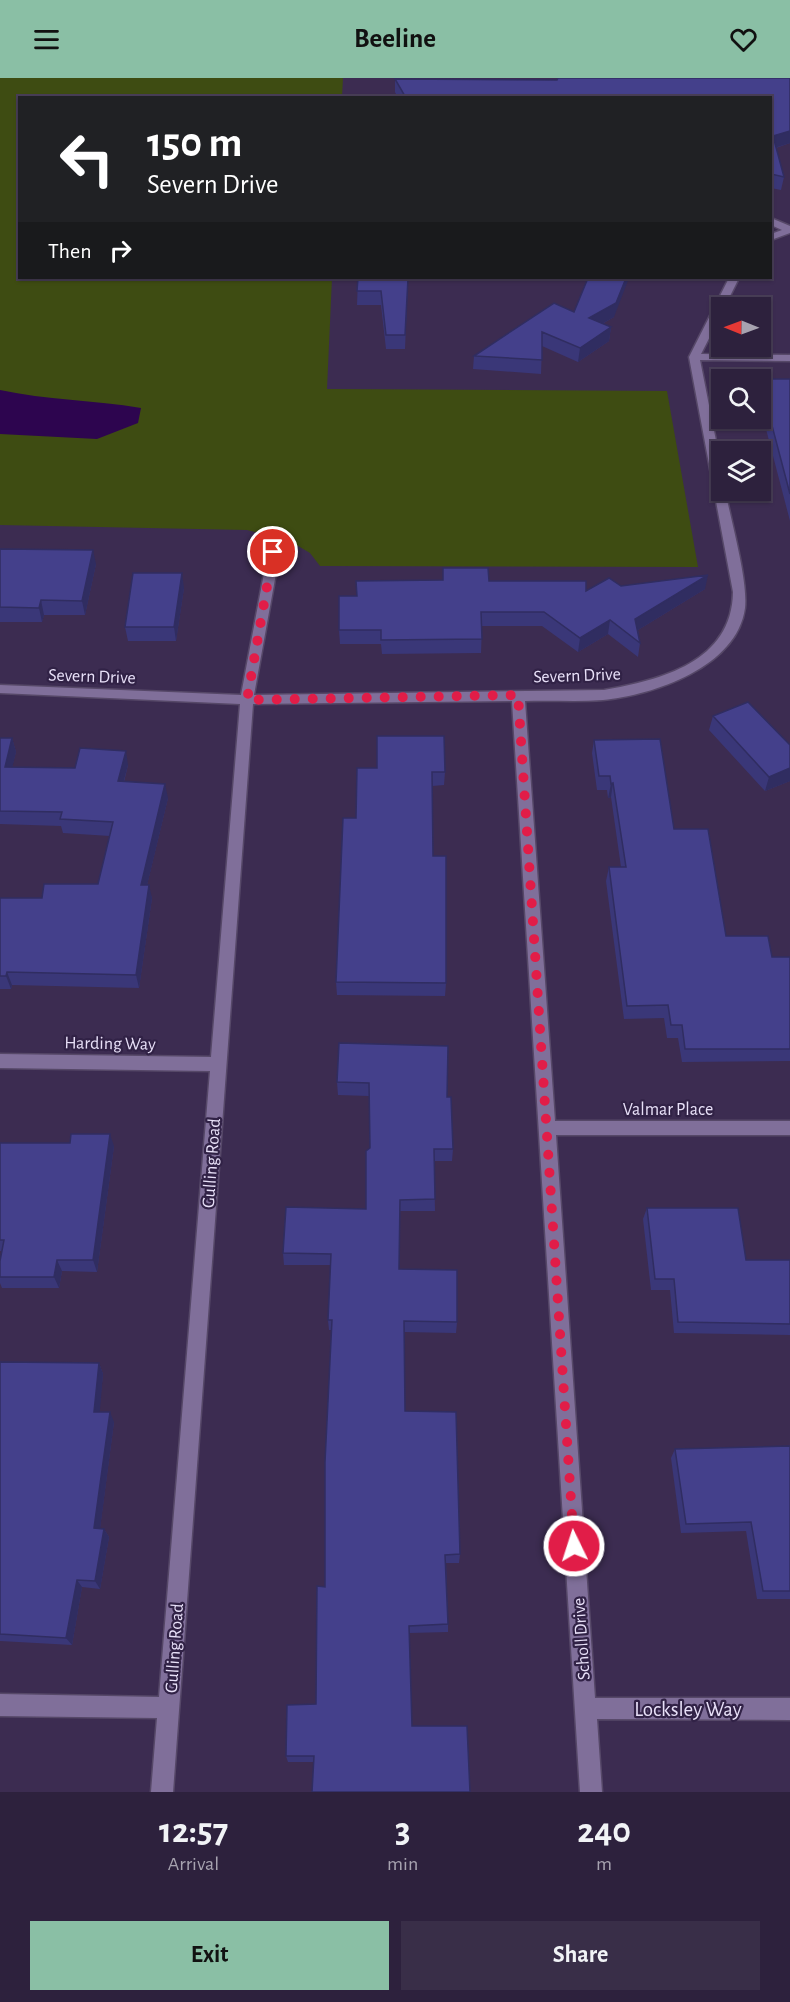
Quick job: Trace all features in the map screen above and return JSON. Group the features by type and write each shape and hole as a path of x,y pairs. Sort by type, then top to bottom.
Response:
{"street":[{"path":"772,221 790,230"},
{"path":"772,237 790,230"},
{"path":"733,279 694,357 790,358"},
{"name":"Severn Drive","path":"0,689 247,700 604,694 643,688 678,676 704,660 724,640 737,615 740,592 694,357"},
{"name":"Gulling Road","path":"162,1792 247,700 272,568 274,536"},
{"name":"Scholl Drive","path":"518,695 591,1792"},
{"name":"Harding Way","path":"0,1061 219,1064"},
{"name":"Valmar Place","path":"546,1128 790,1128"},
{"path":"0,1705 169,1707"},
{"name":"Locksley Way","path":"585,1708 790,1709"}],"green space":[{"path":"0,78 343,78 342,96 18,96 18,279 332,279 327,389 667,391 698,567 320,566 310,553 288,540 247,530 0,525"}],"shaded area":[{"path":"0,390 141,408 138,423 97,439 0,434"}],"building":[{"path":"558,78 790,78 790,131 773,136 784,177 772,174 772,96 405,96 395,79 557,80"},
{"path":"358,279 408,279 405,335 386,335 381,291 357,291"},
{"path":"588,279 626,279 616,303 589,318 611,327 580,348 542,332 542,360 474,356 554,303 574,312"},
{"path":"771,379 790,379 790,494 771,422"},
{"path":"0,549 93,550 82,601 41,600 39,608 0,607"},
{"path":"443,568 488,568 489,581 586,581 586,591 609,578 621,586 708,575 635,619 640,643 610,620 580,638 544,612 481,612 482,639 381,640 381,630 339,630 339,596 357,596 356,581 443,580"},
{"path":"133,573 182,573 174,627 125,627"},
{"path":"748,702 790,745 790,768 769,777 713,716"},
{"path":"377,736 444,736 445,772 432,772 433,856 446,856 446,983 336,982 343,818 356,818 357,768 377,768"},
{"path":"0,738 12,738 5,767 75,768 80,748 126,751 118,781 165,784 141,885 149,885 136,975 7,972 6,976 0,976 0,898 42,898 44,884 98,884 113,822 60,819 62,812 0,811"},
{"path":"660,739 674,829 708,829 726,936 768,936 772,957 790,957 790,1049 685,1049 682,1025 671,1025 668,1005 627,1006 609,867 626,867 613,783 611,784 610,776 599,776 594,740"},
{"path":"339,1043 448,1046 447,1097 451,1097 453,1149 434,1149 435,1199 400,1200 399,1269 457,1270 457,1322 404,1321 405,1411 456,1412 460,1554 445,1555 448,1624 409,1626 412,1726 467,1726 470,1792 312,1792 314,1756 286,1756 287,1705 316,1704 317,1586 325,1587 325,1462 332,1320 328,1320 331,1254 283,1253 286,1207 366,1209 366,1151 370,1148 369,1083 337,1082"},
{"path":"71,1134 110,1134 93,1260 57,1260 54,1277 0,1277 4,1240 0,1240 0,1143 70,1143"},
{"path":"647,1208 738,1208 746,1260 790,1260 790,1324 678,1322 674,1279 655,1279"},
{"path":"0,1362 99,1363 94,1412 110,1412 94,1528 104,1529 95,1581 77,1580 66,1638 0,1634"},
{"path":"790,1446 790,1591 763,1591 751,1522 686,1524 675,1449"}],"route":[{"path":"273,552 247,700 518,695 574,1546"}]}
